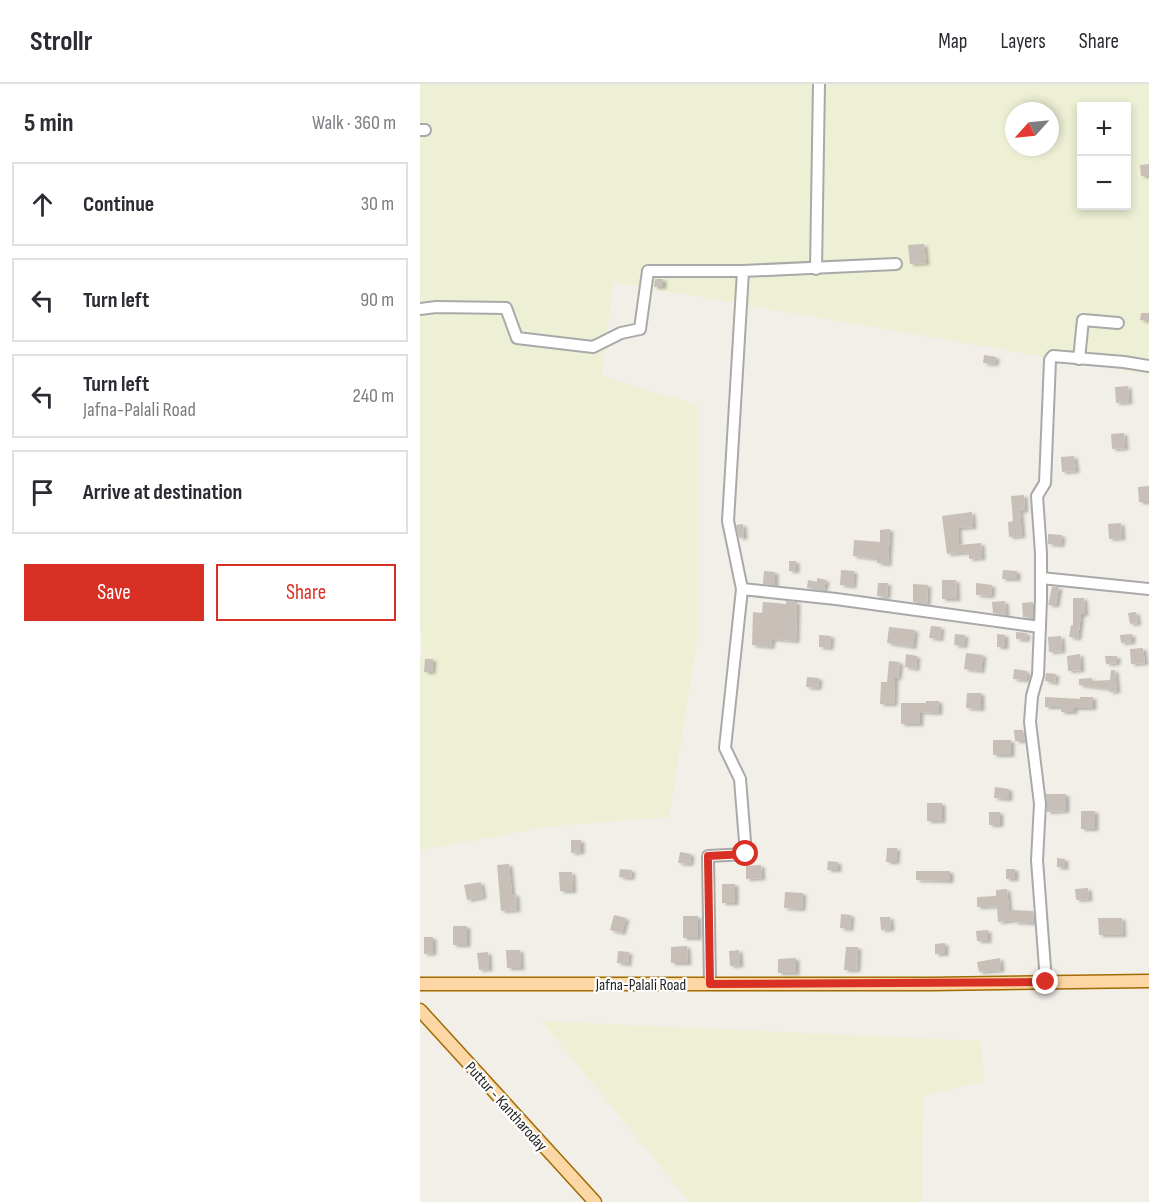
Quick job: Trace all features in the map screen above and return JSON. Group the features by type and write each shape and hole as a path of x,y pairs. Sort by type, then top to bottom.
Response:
{"main road":[{"name":"Jafna-Palali Road","path":"420,984 1149,981"},
{"name":"Puttur - Kantharoday","path":"420,1010 595,1202"}],"street":[{"path":"816,269 819,84"},
{"path":"420,309 436,307 506,308 517,338 593,347 621,333 640,329 648,271 816,269 896,264"},
{"path":"710,984 708,856 746,854 740,779 725,748 742,588 728,521 743,271"},
{"path":"1079,358 1083,320 1118,323"},
{"path":"1046,982 1037,860 1040,804 1030,722 1032,696 1038,675 1041,578 1038,496 1045,483 1050,360 1053,356 1149,366"},
{"path":"1041,578 1149,589"},
{"path":"742,588 1040,627"}],"green space":[{"path":"420,84 1149,84 1149,375 613,282 602,376 697,405 697,641 669,817 553,826 420,850 420,659 423,658 420,617"},
{"path":"542,1021 981,1041 984,1082 923,1095 922,1202 689,1202"}],"building":[{"path":"1149,164 1149,176 1141,176 1140,165"},
{"path":"924,244 926,263 910,264 908,245"},
{"path":"655,279 663,279 663,287 654,287"},
{"path":"1141,313 1149,313 1149,321 1140,320"},
{"path":"984,355 996,357 995,364 983,363"},
{"path":"1128,386 1129,402 1116,403 1115,387"},
{"path":"1124,433 1125,448 1112,449 1111,434"},
{"path":"1074,456 1076,471 1062,472 1061,457"},
{"path":"1149,486 1149,502 1139,502 1138,487"},
{"path":"1024,495 1025,510 1020,511 1022,536 1009,537 1008,522 1013,521 1011,496"},
{"path":"972,512 973,527 958,528 959,545 981,543 982,558 969,559 969,552 947,554 942,516"},
{"path":"1121,523 1122,538 1109,539 1108,524"},
{"path":"743,524 744,537 739,538 736,525"},
{"path":"890,529 888,564 877,563 877,559 853,556 854,540 880,542 880,530"},
{"path":"1048,534 1062,535 1061,545 1048,544"},
{"path":"789,561 796,561 796,571 789,571"},
{"path":"841,570 854,571 853,586 840,585"},
{"path":"1003,570 1017,571 1017,579 1002,579"},
{"path":"764,571 775,572 775,585 763,584"},
{"path":"817,578 826,580 824,590 807,588 808,580 817,582"},
{"path":"942,580 956,580 957,599 942,599"},
{"path":"878,583 888,583 887,597 877,596"},
{"path":"976,583 992,585 991,596 976,595"},
{"path":"913,584 928,585 927,604 913,602"},
{"path":"1052,587 1059,587 1056,605 1048,605"},
{"path":"1073,598 1084,598 1085,614 1081,614 1078,638 1069,637 1071,625 1073,625"},
{"path":"786,601 797,602 796,641 772,639 771,647 752,645 753,612 762,613 763,602 786,604"},
{"path":"1005,601 1006,615 993,613 992,602"},
{"path":"1033,602 1033,618 1023,617 1022,603"},
{"path":"1136,612 1138,623 1130,624 1128,613"},
{"path":"931,626 941,627 940,639 929,638"},
{"path":"889,627 915,630 913,647 887,643"},
{"path":"1016,632 1027,633 1026,640 1016,639"},
{"path":"955,634 965,635 964,646 954,645"},
{"path":"997,634 1005,635 1005,647 997,647"},
{"path":"1132,634 1132,642 1121,643 1120,635"},
{"path":"819,635 831,636 830,648 819,647"},
{"path":"1061,636 1062,651 1049,652 1048,637"},
{"path":"1143,648 1145,663 1131,664 1130,649"},
{"path":"966,653 983,655 981,671 964,669"},
{"path":"906,654 917,656 916,669 905,667"},
{"path":"1080,654 1081,670 1068,671 1067,656"},
{"path":"1105,656 1117,656 1117,663 1106,664"},
{"path":"425,659 433,659 432,672 424,672"},
{"path":"889,661 900,662 898,678 895,677 894,704 880,704 881,682 887,682"},
{"path":"1014,669 1027,671 1026,680 1013,679"},
{"path":"1111,670 1115,670 1117,691 1109,692 1110,689 1079,685 1079,679 1110,680"},
{"path":"1046,673 1056,674 1055,683 1045,681"},
{"path":"807,677 819,678 818,688 806,687"},
{"path":"967,693 981,693 981,709 966,708"},
{"path":"1045,697 1080,699 1080,697 1093,697 1093,708 1074,708 1074,712 1061,712 1061,707 1045,707"},
{"path":"926,701 939,701 939,713 920,712 920,724 901,724 901,703 926,703"},
{"path":"1014,730 1023,730 1025,741 1015,741"},
{"path":"993,740 1011,740 1011,755 993,755"},
{"path":"995,787 1009,789 1009,799 994,798"},
{"path":"1046,794 1066,794 1066,811 1047,812"},
{"path":"927,803 942,803 942,821 927,821"},
{"path":"1081,811 1095,811 1095,829 1081,829"},
{"path":"989,812 1000,812 1000,825 989,825"},
{"path":"571,840 581,840 581,852 571,853"},
{"path":"887,848 897,848 896,862 886,862"},
{"path":"680,852 691,854 690,864 678,863"},
{"path":"1057,858 1065,859 1065,868 1057,867"},
{"path":"828,861 838,862 838,870 827,870"},
{"path":"509,864 512,894 516,894 517,910 501,911 497,865"},
{"path":"761,865 762,878 746,879 746,866"},
{"path":"620,869 632,870 631,878 619,877"},
{"path":"1006,869 1015,869 1015,879 1006,879"},
{"path":"916,871 950,871 950,881 916,880"},
{"path":"559,872 572,872 573,891 560,891"},
{"path":"481,882 483,897 467,900 464,885"},
{"path":"722,884 735,884 735,903 722,903"},
{"path":"1088,888 1089,899 1076,900 1075,889"},
{"path":"1007,889 1009,910 1033,911 1034,923 1014,922 1014,920 998,922 997,906 977,907 977,897 996,896 996,890"},
{"path":"785,892 803,893 802,909 784,908"},
{"path":"841,914 851,915 850,929 840,928"},
{"path":"614,915 626,918 622,933 610,930"},
{"path":"683,916 698,916 698,938 683,938"},
{"path":"880,917 890,917 891,929 881,930"},
{"path":"1098,918 1122,918 1123,935 1099,935"},
{"path":"453,926 467,926 467,945 453,945"},
{"path":"988,930 988,941 977,941 976,931"},
{"path":"424,937 433,937 433,953 424,954"},
{"path":"945,943 945,954 935,954 935,944"},
{"path":"687,946 688,963 671,963 671,947"},
{"path":"846,947 858,947 857,970 844,970"},
{"path":"506,950 520,950 521,968 507,968"},
{"path":"739,950 740,965 730,966 729,951"},
{"path":"618,951 629,952 628,964 617,963"},
{"path":"488,952 489,969 479,970 477,953"},
{"path":"796,958 796,973 778,973 778,959"},
{"path":"1000,958 1001,970 979,972 977,962"}],"route":[{"path":"746,854 708,856 710,984 1046,982"}]}
